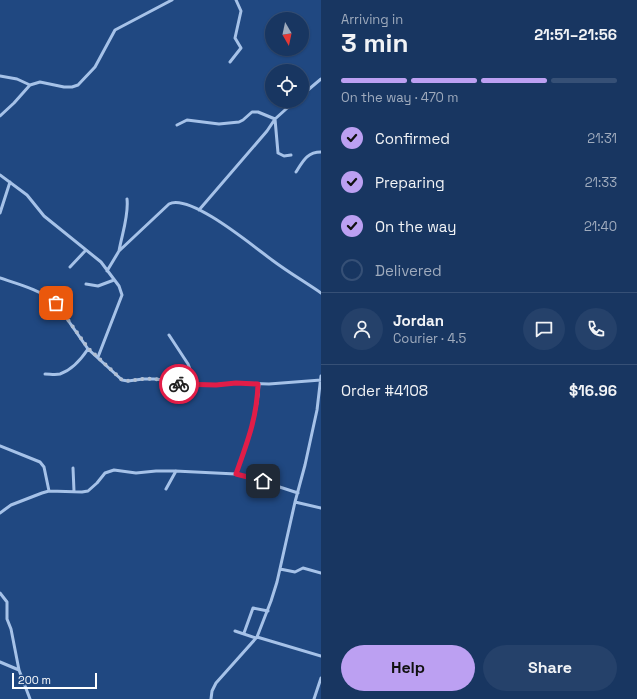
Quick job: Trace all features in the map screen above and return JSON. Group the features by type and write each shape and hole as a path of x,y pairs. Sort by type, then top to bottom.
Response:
{"street":[{"path":"0,116 30,85 40,82 64,87 78,85 95,67 115,30 172,0"},
{"path":"230,62 241,48 235,38 242,11 236,0"},
{"path":"0,76 30,85"},
{"path":"309,89 321,79"},
{"path":"199,210 267,131 275,119 287,108"},
{"path":"177,125 187,120 219,124 232,123 242,121 249,114 254,112 275,119"},
{"path":"275,119 277,152 281,155 291,155"},
{"path":"296,172 309,155 321,152"},
{"path":"0,175 27,195 44,216 101,262 121,289 122,295 98,357"},
{"path":"0,213 10,182"},
{"path":"119,250 128,212 127,200"},
{"path":"107,271 119,250 162,209 173,202 182,203 199,210 229,227 271,260 321,293"},
{"path":"70,267 86,250"},
{"path":"0,278 30,289 56,303 88,348 118,377 125,381 154,379 178,384 216,385 236,383 258,384 321,379 317,410 305,465 280,569 268,610 256,637 216,683 211,699"},
{"path":"86,284 98,286 114,280"},
{"path":"169,335 188,364 196,385"},
{"path":"44,374 56,375 65,372 79,360 88,348"},
{"path":"236,474 253,428 257,406 258,384"},
{"path":"0,446 40,462 44,467 49,491"},
{"path":"73,468 74,491"},
{"path":"0,513 11,505 49,491 88,491 105,473 119,470 136,473 176,471 236,474 298,492"},
{"path":"166,489 176,471"},
{"path":"295,502 321,508"},
{"path":"280,569 295,572 303,568 321,573"},
{"path":"0,593 7,602 7,617 11,628 19,670 30,699"},
{"path":"244,633 252,608 254,607 268,610"},
{"path":"235,631 321,656"},
{"path":"0,662 19,670"},
{"path":"314,699 321,678"}],"way so far":[{"path":"56,303 88,348 122,380 154,379 166,380 179,384"}],"route":[{"path":"179,384 258,384 258,399 253,428 236,474 263,481"}]}
